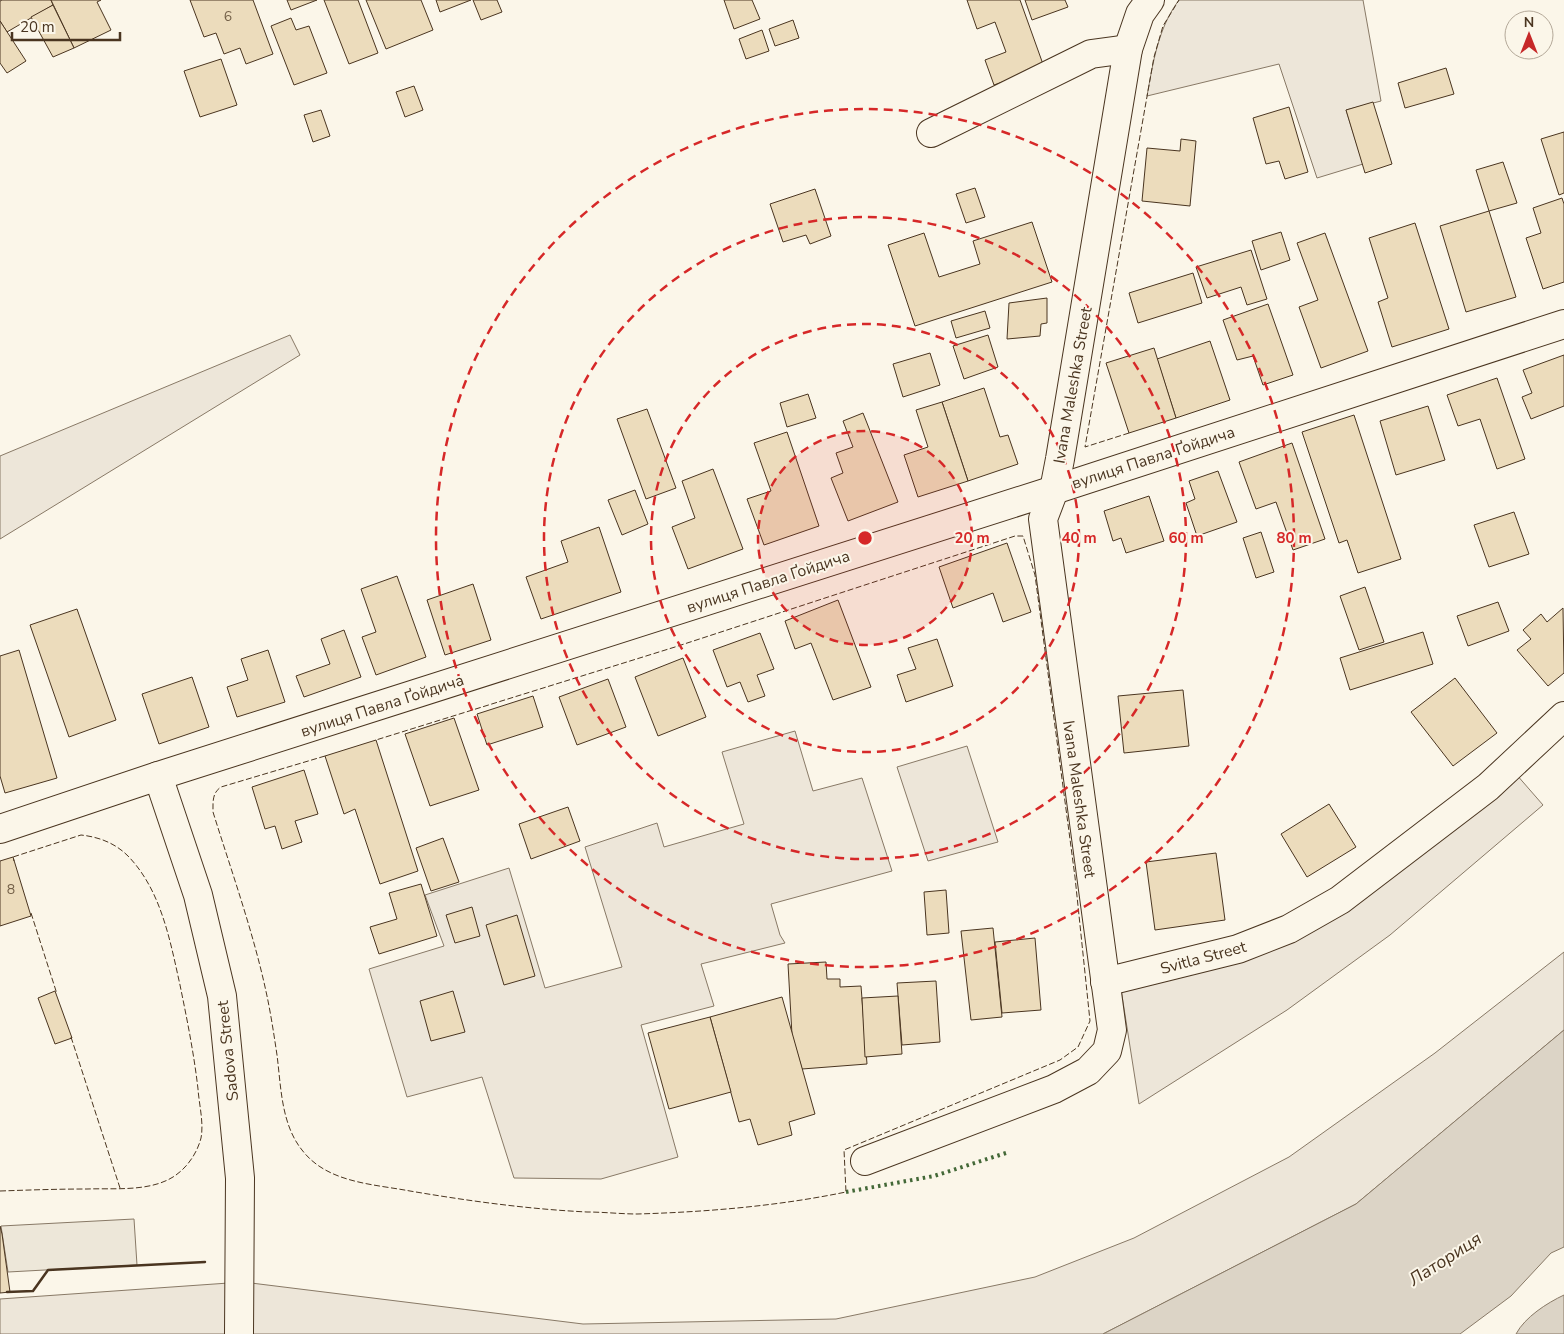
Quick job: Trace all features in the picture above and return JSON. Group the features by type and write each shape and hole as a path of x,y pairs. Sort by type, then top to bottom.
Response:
{"street":[{"name":"Ivana Maleshka Street","path":"1105,982 1042,519 1054,490 1128,49 1140,14 1150,0"},
{"path":"931,133 1091,54 1128,49"},
{"name":"вулиця Павла Ґойдича","path":"0,829 158,776 1054,490 1564,324"},
{"name":"Svitla Street","path":"1105,982 1238,950 1289,929 1340,900 1488,787 1564,716"},
{"name":"Sadova Street","path":"158,776 198,895 222,996 240,1178 240,1334"},
{"path":"865,1161 1054,1089 1088,1071 1107,1051 1112,1030 1105,982"}],"shaded area":[{"path":"1179,0 1363,0 1381,101 1346,110 1363,164 1317,178 1279,64 1147,96 1161,34"},
{"path":"290,335 300,355 0,539 0,456"},
{"path":"795,731 813,791 862,778 892,871 771,904 780,935 785,943 701,964 714,1006 641,1025 678,1157 601,1179 514,1178 482,1077 407,1097 369,969 444,946 425,895 509,868 545,988 622,967 585,847 657,823 664,847 744,824 722,752"},
{"path":"967,746 998,842 928,861 897,767"},
{"path":"1516,774 1543,805 1390,935 1287,1010 1139,1104 1121,989 1291,939"},
{"path":"1564,952 1564,1030 1356,1204 1103,1334 0,1334 0,1299 243,1282 583,1324 836,1319 1035,1277 1134,1238 1289,1157 1435,1053"},
{"path":"134,1219 137,1265 8,1272 1,1226"}],"water":[{"name":"Латориця","path":"1564,1030 1564,1247 1551,1253 1511,1296 1460,1334 1103,1334 1356,1204"},
{"path":"1564,1295 1564,1334 1516,1334 1537,1311"}],"building":[{"path":"51,0 53,5 7,32 0,21 0,1"},
{"path":"51,0 101,0 97,2 111,30 74,48"},
{"path":"190,0 253,0 273,54 246,64 240,48 224,54 216,33 204,37"},
{"path":"287,0 317,0 291,10"},
{"path":"324,0 358,0 378,53 349,64"},
{"path":"366,0 421,0 433,30 386,49"},
{"path":"436,0 471,0 440,12"},
{"path":"473,0 497,0 502,12 481,20"},
{"path":"724,0 752,0 760,19 734,29"},
{"path":"967,0 1020,0 1044,67 994,85 985,60 1006,52 995,22 977,29"},
{"path":"1025,0 1065,0 1068,7 1032,20"},
{"path":"53,5 74,48 53,57 31,17"},
{"path":"291,18 296,30 309,26 327,73 294,85 271,26"},
{"path":"793,20 799,38 775,46 769,29"},
{"path":"0,21 26,61 7,73 0,63"},
{"path":"762,30 769,51 746,59 739,39"},
{"path":"221,59 237,105 200,117 184,71"},
{"path":"1446,68 1454,94 1405,108 1398,83"},
{"path":"414,86 423,110 405,117 396,92"},
{"path":"1373,102 1392,164 1365,173 1346,110"},
{"path":"1289,107 1308,172 1285,179 1279,161 1266,164 1253,118"},
{"path":"321,110 330,136 313,142 304,115"},
{"path":"1564,132 1564,193 1559,195 1541,139"},
{"path":"1181,139 1196,141 1190,206 1142,201 1147,148 1180,151"},
{"path":"1503,162 1517,203 1489,211 1476,170"},
{"path":"975,188 985,217 966,223 956,194"},
{"path":"815,189 831,236 810,244 806,235 783,242 770,204"},
{"path":"1562,198 1564,204 1564,282 1543,289 1526,238 1541,233 1533,208"},
{"path":"1489,211 1516,297 1466,312 1440,226"},
{"path":"1032,222 1052,282 915,326 888,245 924,233 939,277 980,264 973,241"},
{"path":"1415,223 1449,329 1392,347 1378,302 1388,298 1369,238"},
{"path":"1281,232 1290,260 1261,270 1252,241"},
{"path":"1325,233 1368,351 1321,368 1299,307 1318,300 1297,243"},
{"path":"1251,250 1267,299 1247,305 1241,287 1207,298 1196,267"},
{"path":"1193,273 1202,303 1138,323 1129,293"},
{"path":"1047,298 1047,323 1041,324 1040,336 1007,339 1009,303"},
{"path":"1268,304 1293,375 1263,385 1253,356 1237,360 1223,320"},
{"path":"985,311 990,328 956,338 951,321"},
{"path":"988,335 998,367 964,379 953,346"},
{"path":"1210,341 1230,400 1176,418 1157,359"},
{"path":"1154,348 1176,418 1129,433 1106,363"},
{"path":"930,353 940,385 903,397 893,364"},
{"path":"1564,355 1564,406 1531,419 1522,397 1532,393 1523,370"},
{"path":"1497,378 1525,459 1497,469 1480,419 1458,426 1447,395"},
{"path":"984,388 1000,437 1008,435 1018,464 968,481 942,402"},
{"path":"808,394 816,418 787,427 780,403"},
{"path":"942,402 968,481 918,497 904,455 928,447 916,410"},
{"path":"1428,406 1445,460 1396,475 1380,421"},
{"path":"647,409 676,488 646,499 617,419"},
{"path":"863,413 898,502 848,521 831,478 843,473 836,453 853,447 843,421"},
{"path":"1354,415 1401,559 1358,573 1347,540 1339,543 1302,432"},
{"path":"787,432 819,526 764,545 747,499 771,491 754,443"},
{"path":"1292,443 1325,539 1293,550 1276,502 1256,509 1239,462"},
{"path":"713,469 743,549 688,569 672,527 695,518 682,481"},
{"path":"1218,471 1237,522 1197,536 1186,503 1195,499 1189,481"},
{"path":"635,490 648,524 622,535 608,500"},
{"path":"1149,496 1164,541 1126,553 1121,538 1113,541 1104,511"},
{"path":"1514,512 1529,554 1489,567 1474,525"},
{"path":"599,527 621,592 541,619 526,577 568,562 561,541"},
{"path":"1261,532 1274,572 1256,578 1243,538"},
{"path":"1007,543 1031,612 1003,622 993,593 953,608 939,567"},
{"path":"397,576 426,657 376,675 362,637 376,632 361,589"},
{"path":"473,584 491,640 445,655 427,600"},
{"path":"1365,587 1384,642 1359,650 1340,596"},
{"path":"838,600 871,687 833,700 811,643 795,649 785,621"},
{"path":"1498,602 1509,631 1468,646 1457,616"},
{"path":"1563,608 1564,673 1548,686 1517,650 1531,639 1523,630 1541,614 1547,622"},
{"path":"77,609 116,720 69,737 30,625"},
{"path":"344,630 361,677 304,697 296,676 330,664 321,639"},
{"path":"1423,632 1433,664 1350,690 1340,658"},
{"path":"760,633 774,669 757,675 765,696 748,702 740,682 727,687 713,650"},
{"path":"937,639 953,686 906,702 897,675 916,669 908,648"},
{"path":"19,650 57,778 5,793 0,776 0,656"},
{"path":"268,650 285,702 237,717 227,687 248,680 241,659"},
{"path":"683,658 706,717 658,736 635,677"},
{"path":"192,677 209,727 159,744 142,694"},
{"path":"1455,678 1497,733 1453,766 1411,712"},
{"path":"608,679 626,727 577,745 559,697"},
{"path":"1183,690 1189,746 1124,753 1118,696"},
{"path":"533,696 543,727 487,745 477,714"},
{"path":"454,718 479,790 430,806 405,734"},
{"path":"376,740 418,871 380,884 355,809 344,814 325,756"},
{"path":"304,770 318,814 295,821 302,842 282,849 275,826 265,829 252,787"},
{"path":"1329,804 1356,847 1307,877 1281,834"},
{"path":"568,807 580,841 531,859 519,824"},
{"path":"443,838 459,882 431,891 416,848"},
{"path":"1216,853 1225,920 1155,930 1146,862"},
{"path":"13,857 31,916 0,926 0,861"},
{"path":"421,884 437,936 379,954 370,927 397,919 389,893"},
{"path":"946,890 949,933 927,935 924,892"},
{"path":"472,907 480,936 455,943 446,915"},
{"path":"517,915 535,976 504,985 486,925"},
{"path":"993,928 1002,1017 971,1020 961,931"},
{"path":"1035,938 1041,1010 1002,1013 995,942"},
{"path":"826,962 827,979 840,979 840,987 861,986 867,1064 802,1069 792,1035 788,964"},
{"path":"936,981 940,1042 902,1045 897,983"},
{"path":"55,991 72,1038 55,1044 38,998"},
{"path":"453,991 465,1032 431,1041 420,1001"},
{"path":"898,996 902,1054 865,1057 862,998"},
{"path":"782,997 815,1114 789,1122 792,1135 758,1145 750,1119 739,1122 710,1017"},
{"path":"710,1017 731,1092 669,1109 648,1033"},
{"path":"0,1226 10,1292 0,1293"}],"hedge":[{"path":"846,1192 934,1176 1006,1153"}],"fence":[{"path":"1129,433 1085,447 1154,57 1163,26 1179,0"},
{"path":"325,756 221,787 218,789 213,801 213,812 262,973 277,1055 283,1104 290,1129 295,1140 312,1161 337,1176 366,1184 498,1204 565,1211 631,1214 742,1208 846,1192 844,1150 1060,1060 1078,1047 1090,1021 1075,877 1035,575 1023,536 1015,536 675,647 376,740"},
{"path":"0,1191 120,1189 164,1182 178,1174 187,1165 197,1150 202,1132 192,1050 183,998 168,933 149,884 139,869 123,851 112,844 94,837 81,835 13,857 14,861"},
{"path":"31,913 57,994"},
{"path":"71,1037 120,1188"}],"wall":[{"path":"7,1292 33,1291 48,1270 205,1262"}]}
